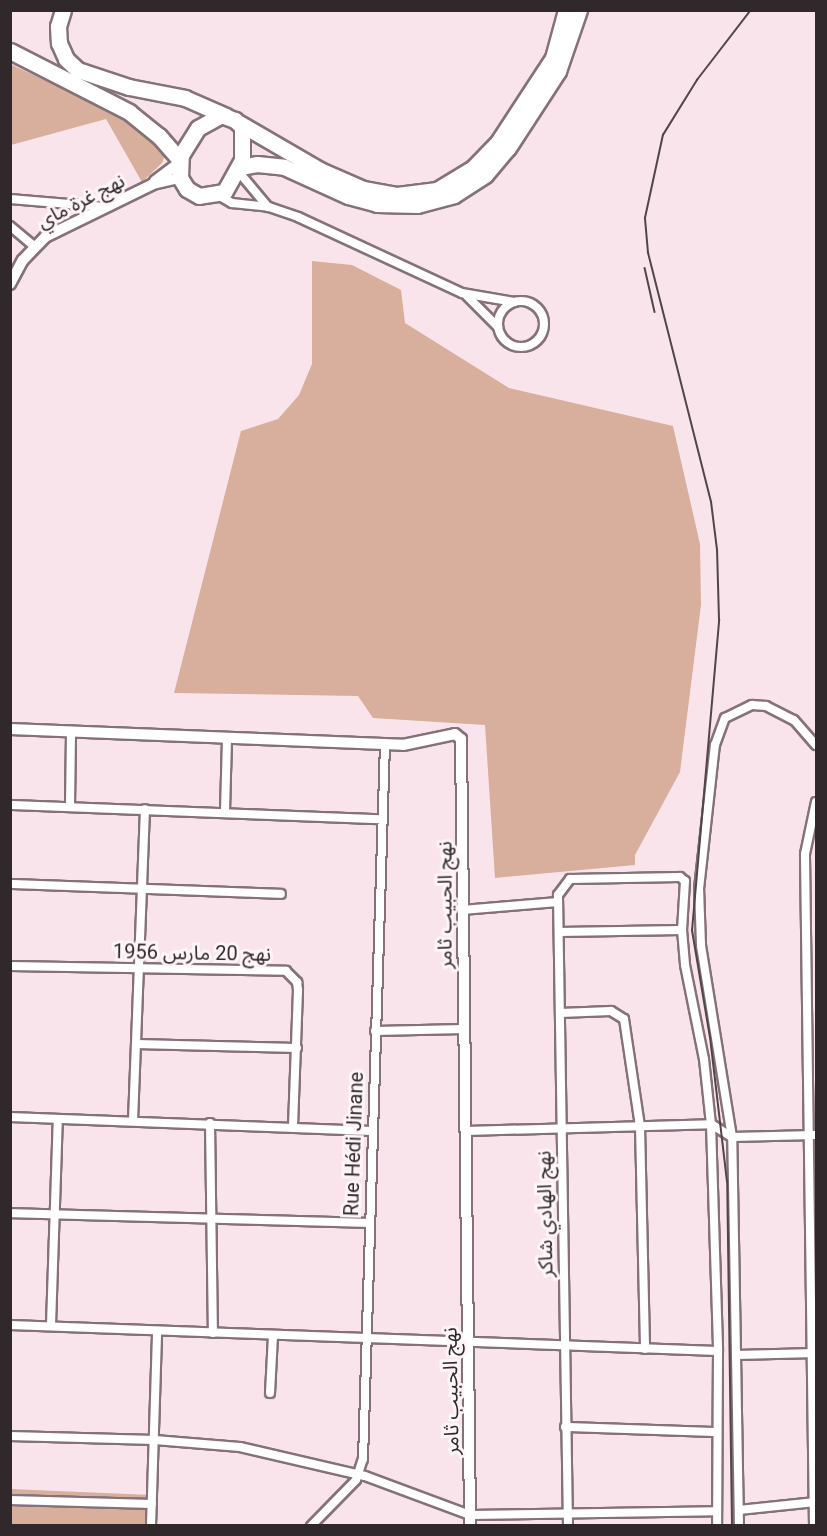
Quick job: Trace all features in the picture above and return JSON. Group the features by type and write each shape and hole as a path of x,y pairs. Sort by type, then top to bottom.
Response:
{"highway":[{"path":"63,10 58,26 58,43 66,58 78,70 129,87 185,98 232,119 320,170 363,189 397,195 437,190 473,168 498,141 553,58 572,15"},
{"path":"239,169 257,164 284,167 348,196 377,204 417,205 454,195 484,175 508,148 558,71 572,15"},
{"path":"10,51 129,112 180,167 192,193 205,197 218,195 229,187 239,169 244,137 232,119 216,116 198,128 180,167"}],"street":[{"name":"نهج غرة ماي","path":"10,284 34,246 76,220 112,207 180,167"},
{"path":"239,169 269,207"},
{"path":"218,195 232,203 269,207 462,293 514,302 528,302 539,309 544,322 540,337 528,346 513,345 498,327 462,293"},
{"path":"10,199 112,207"},
{"path":"10,226 34,246"},
{"path":"498,327 502,312 514,302"},
{"path":"739,1526 732,1137 698,916 715,745 724,718 752,705 781,711 806,730 816,745"},
{"name":"نهج الحبيب ثامر","path":"10,729 416,745 454,734 461,739 470,1520"},
{"path":"70,806 72,731"},
{"path":"225,811 226,738"},
{"name":"Rue Hédi Jinane","path":"360,1475 363,1460 364,1340 385,744"},
{"path":"814,1526 815,1213 812,950 806,854 816,802"},
{"path":"10,805 225,811 382,819"},
{"path":"133,1121 146,809"},
{"path":"462,910 558,902 560,888 570,879 683,878 682,930 711,1124 718,1351 717,1526"},
{"path":"10,884 281,894"},
{"name":"نهج الهادي شاكر","path":"558,902 568,1526"},
{"path":"559,932 682,930"},
{"name":"نهج 20 مارس 1956","path":"10,966 286,971 297,982 297,1048 293,1126"},
{"path":"560,1013 616,1012 624,1019 640,1126 645,1349"},
{"path":"375,1031 464,1029"},
{"path":"136,1044 297,1048"},
{"path":"10,1117 293,1126 372,1131"},
{"path":"51,1325 58,1119"},
{"path":"210,1123 213,1333"},
{"path":"466,1131 711,1124 732,1137 814,1135"},
{"path":"10,1213 368,1223"},
{"path":"10,1324 364,1340 468,1341 718,1351"},
{"path":"151,1526 157,1331"},
{"path":"270,1393 273,1336"},
{"path":"736,1355 815,1353"},
{"path":"565,1427 717,1432"},
{"path":"10,1436 155,1440 240,1447 360,1475 470,1520 567,1510 716,1511"},
{"path":"311,1526 360,1475"},
{"path":"10,1500 152,1504"},
{"path":"739,1510 815,1502"}],"shaded area":[{"path":"10,64 109,110 155,138 165,155 162,163 142,182 106,119 11,145"},
{"path":"312,261 352,265 401,290 405,323 509,388 673,426 700,544 701,605 680,772 635,855 635,865 495,878 485,725 373,718 358,696 174,693 241,431 278,419 299,395 312,364"},
{"path":"11,1489 151,1495 150,1525 11,1526"}],"tram line":[{"path":"732,1526 727,1182 710,1038 692,931 719,620 717,550 711,502 648,253 645,218 663,135 697,80 751,10"},
{"path":"645,268 655,312"}]}
